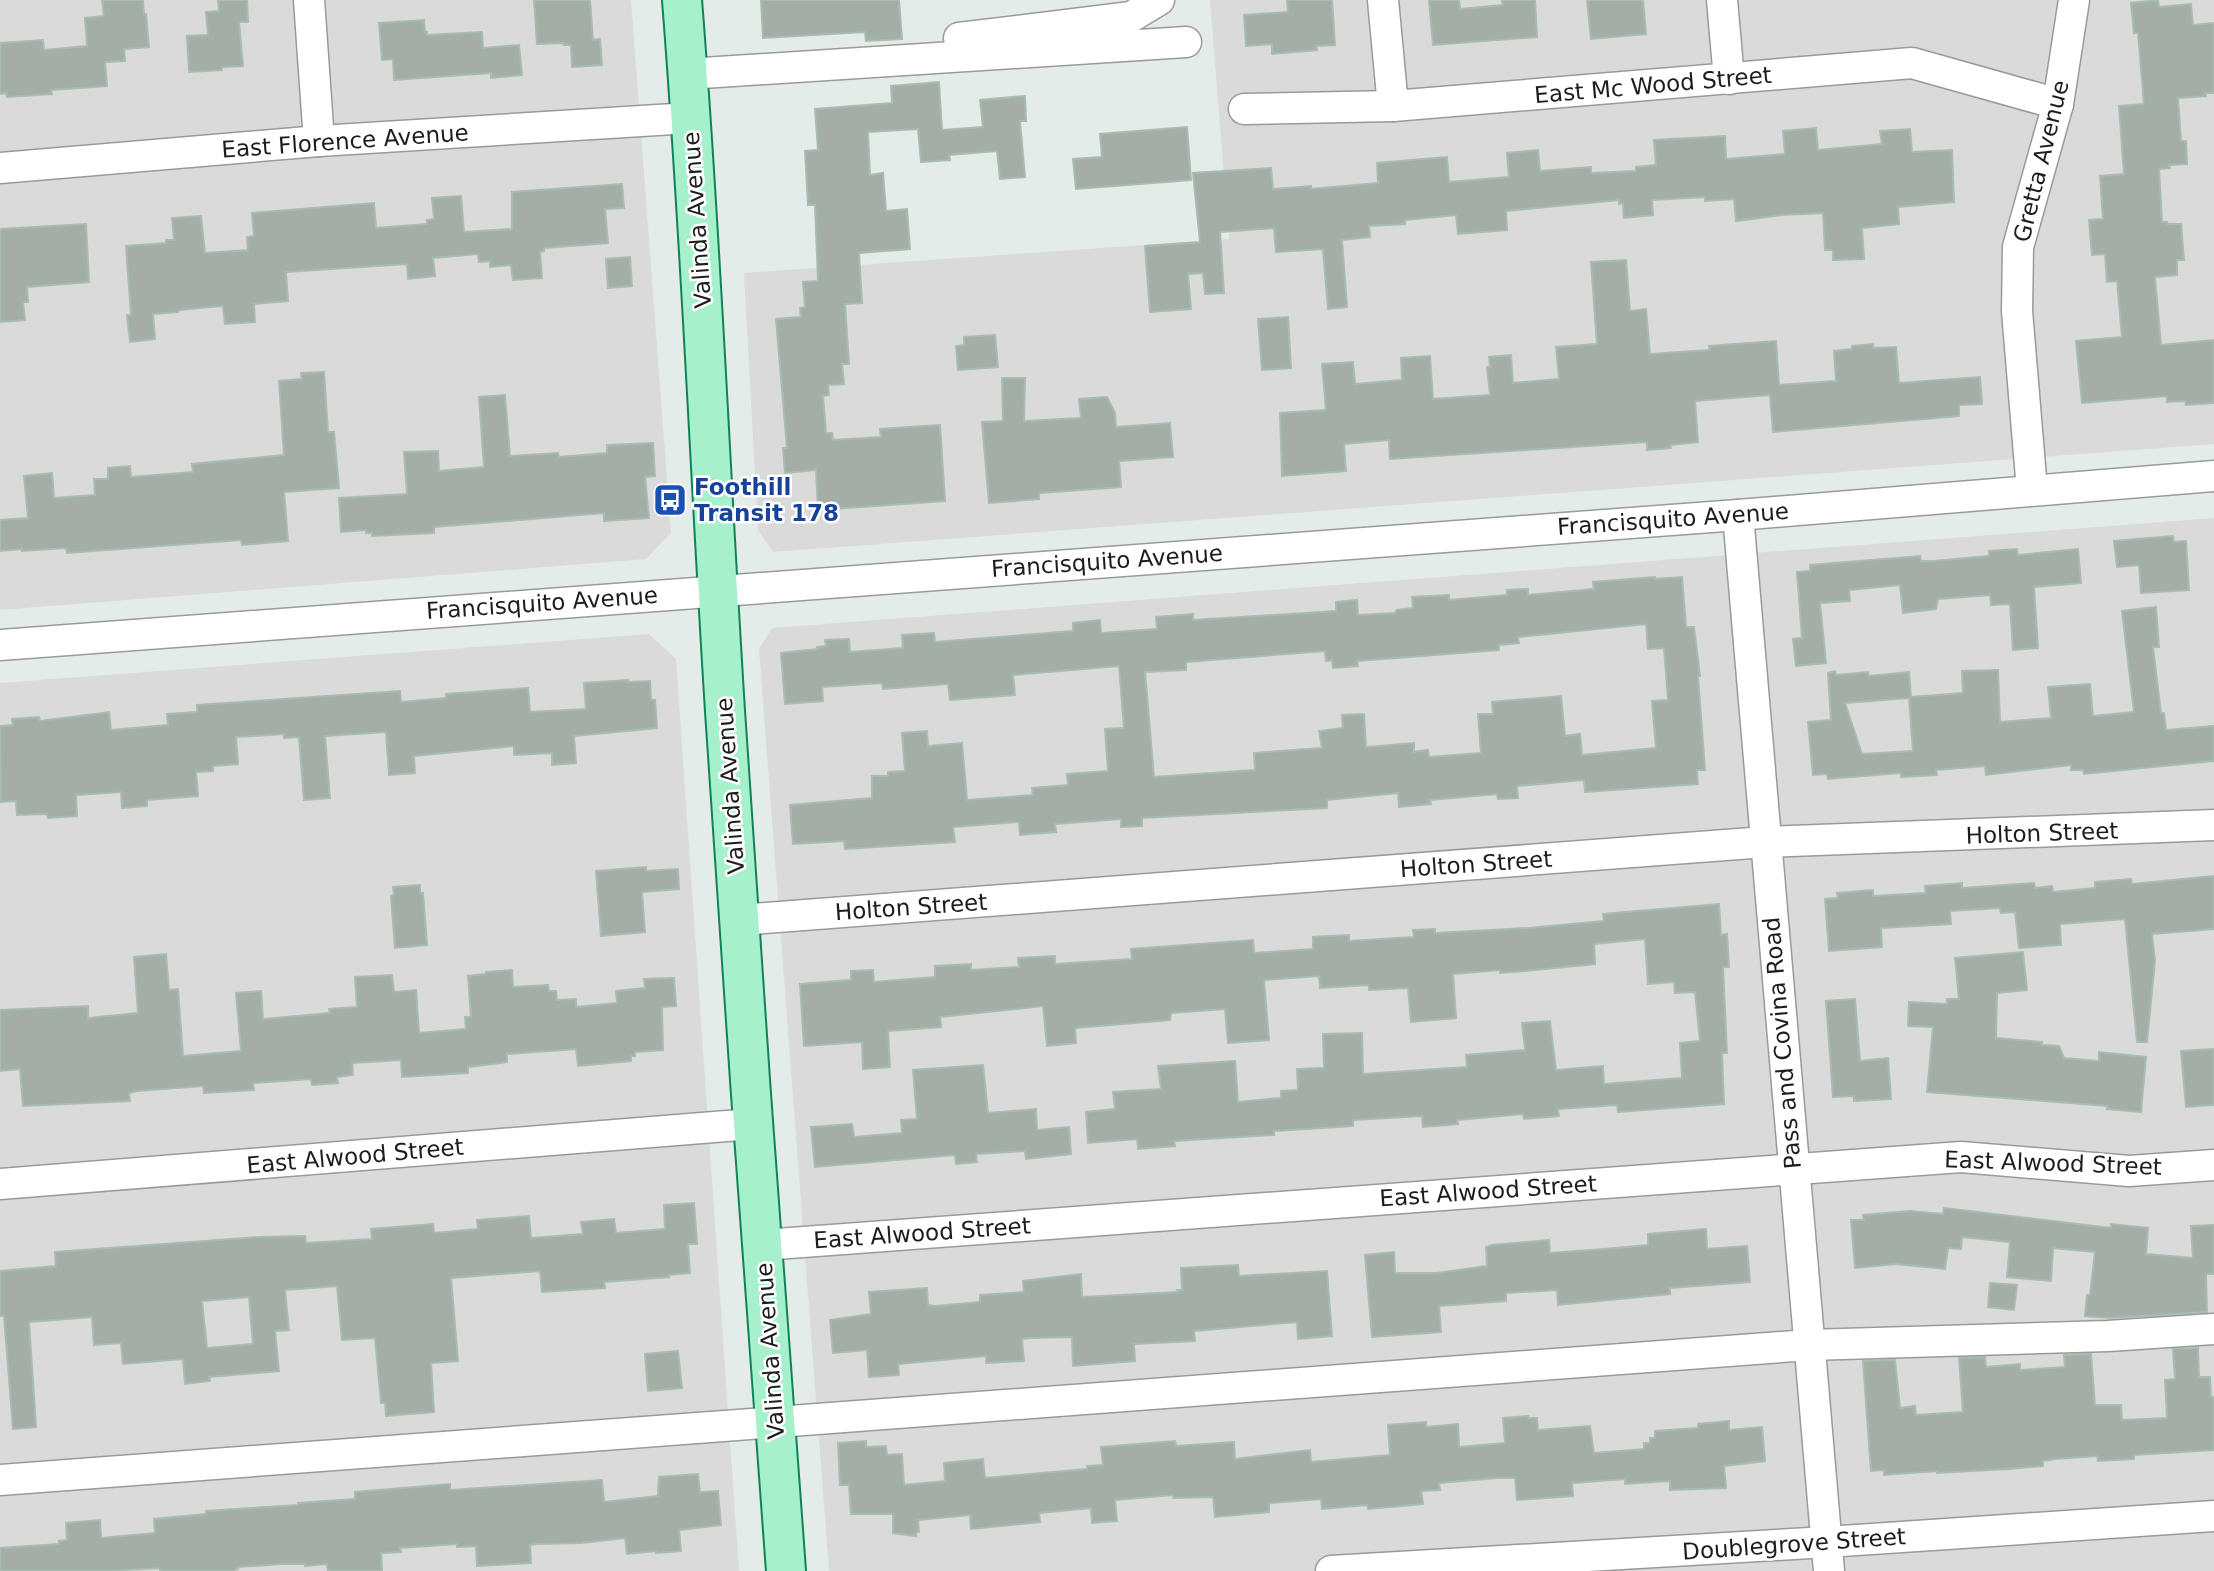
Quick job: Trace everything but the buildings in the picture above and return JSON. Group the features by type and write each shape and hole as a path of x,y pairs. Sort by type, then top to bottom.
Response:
{"main road":[{"name":"Valinda Avenue","path":"682,0 752,1125 786,1571"}],"street":[{"path":"309,0 318,141"},
{"path":"687,65 958,38 1131,17 1159,0"},
{"path":"1383,0 1393,106"},
{"path":"1722,0 1730,79"},
{"name":"Gretta Avenue","path":"2032,491 2017,311 2018,247 2058,104 2074,0"},
{"path":"687,65 1186,41"},
{"name":"East Mc Wood Street","path":"1244,109 1393,106 1912,63 2058,104"},
{"name":"East Florence Avenue","path":"0,168 318,141 690,118"},
{"name":"Francisquito Avenue","path":"0,645 1738,515 2214,476"},
{"name":"Pass and Covina Road","path":"1738,515 1828,1557"},
{"name":"Holton Street","path":"739,920 1765,842 2214,825"},
{"name":"East Alwood Street","path":"0,1184 752,1125"},
{"name":"East Alwood Street","path":"762,1245 1961,1157 2129,1171 2214,1165"},
{"path":"0,1480 1809,1345 2108,1336 2214,1329"},
{"name":"Doublegrove Street","path":"1331,1571 1828,1557 2214,1516"}],"shaded area":[{"path":"0,0 631,0 671,533 646,559 0,610"},
{"path":"1210,0 2214,0 2214,444 773,552 758,530 744,273 1229,239"},
{"path":"2214,518 2214,1571 829,1571 759,649 772,628"},
{"path":"649,634 676,659 739,1571 0,1571 0,683"}],"place":[{"name":"Foothill Transit 178","path":"670,500"}]}
